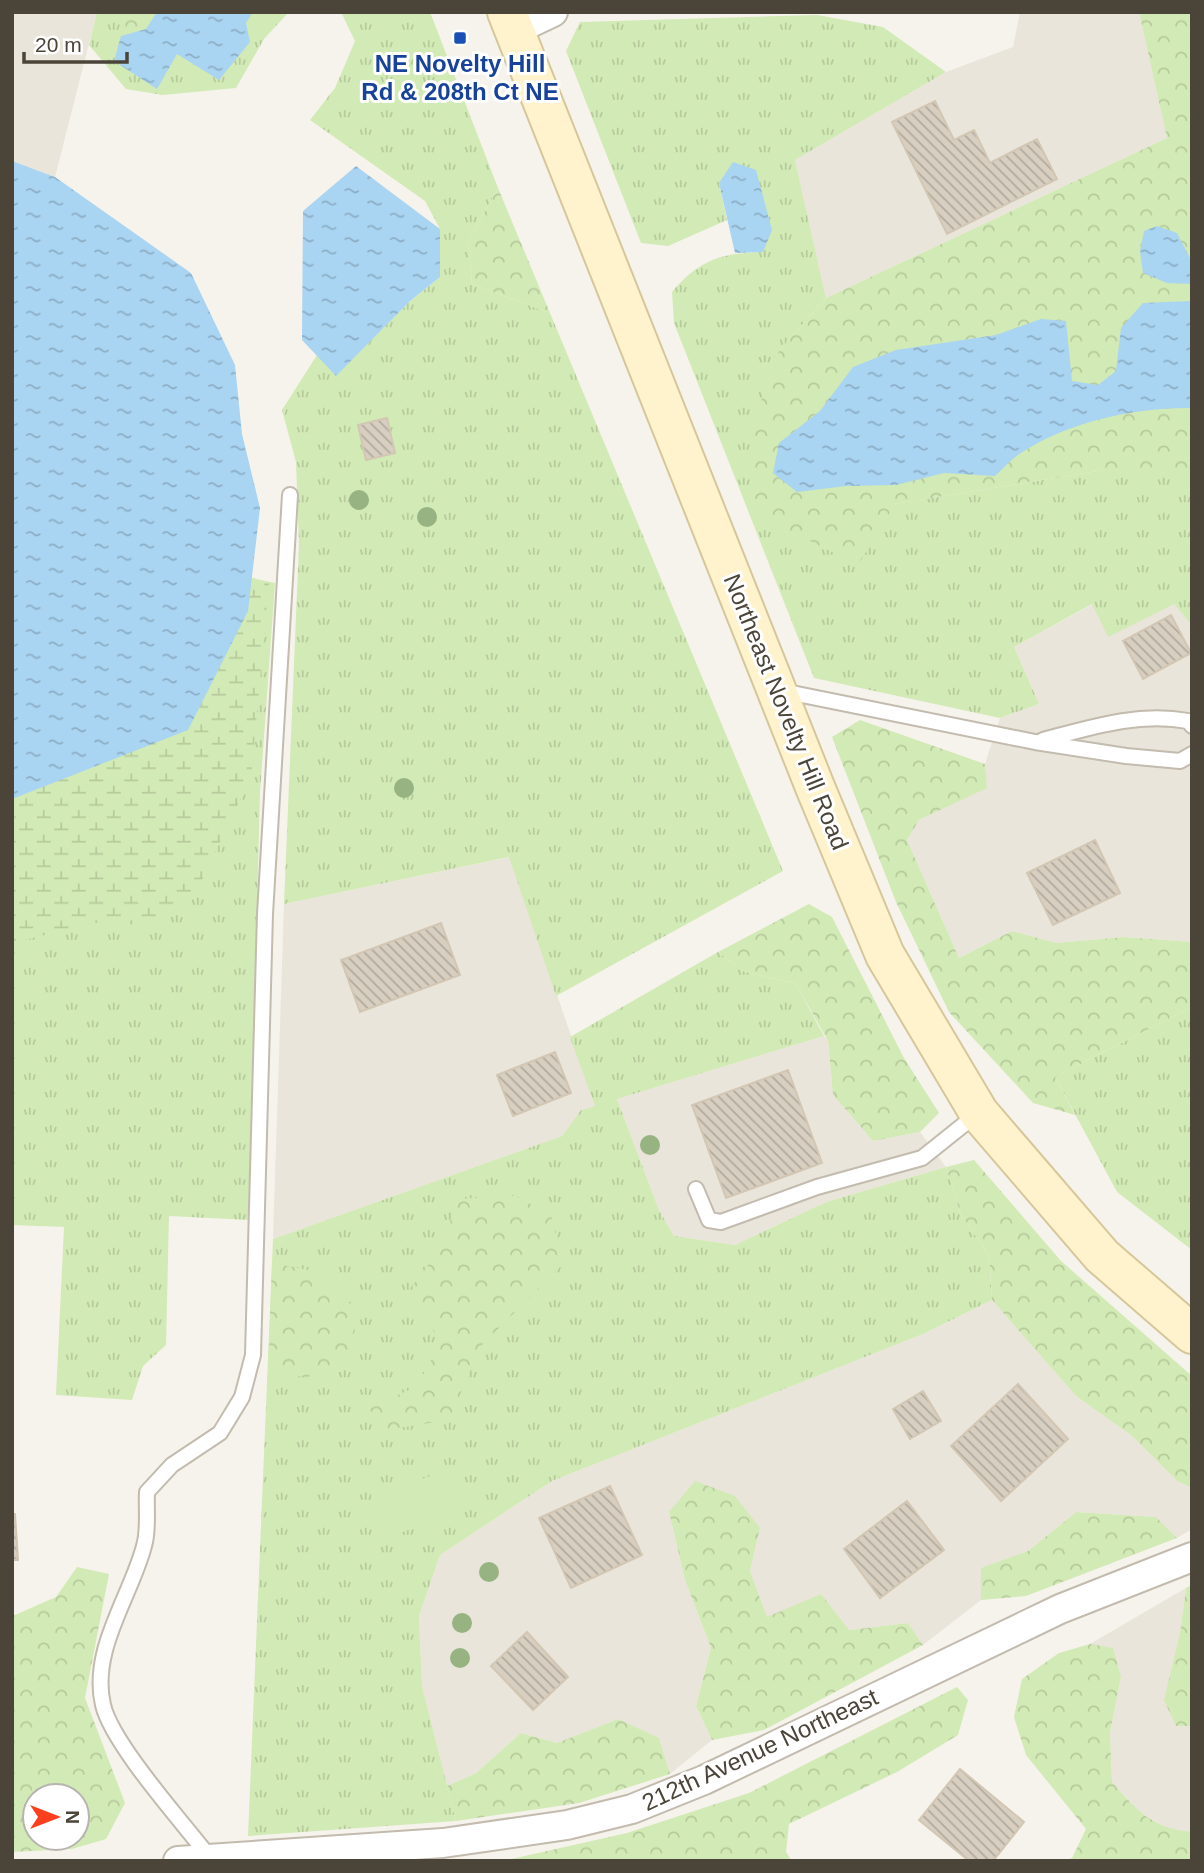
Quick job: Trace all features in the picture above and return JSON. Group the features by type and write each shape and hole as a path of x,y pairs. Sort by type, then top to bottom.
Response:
{"main road":[{"name":"Northeast Novelty Hill Road","path":"510,21 885,955 979,1113 1102,1256 1192,1334"}],"street":[{"path":"510,21 553,12"},
{"name":"212th Avenue Northeast","path":"178,1861 443,1843 567,1825 632,1809 704,1780 1060,1609 1192,1557"}],"lane":[{"path":"211,1859 122,1744 109,1722 103,1705 102,1673 113,1628 146,1542 147,1492 172,1465 220,1433 242,1397 253,1355 265,914 290,495"},
{"path":"777,690 1035,742 1180,761 1192,754"},
{"path":"1035,742 1135,718 1163,717 1188,721 1192,726"},
{"path":"696,1189 709,1220 721,1222 817,1187 922,1158 979,1113"}],"shaded area":[{"path":"12,12 97,12 55,177 12,161"},
{"path":"1020,12 1139,12 1167,138 826,298 795,160 946,72 1013,47"},
{"path":"1093,604 1174,604 1192,626 1192,942 1124,937 1056,943 1012,931 959,958 907,840 919,820 986,788 985,764 1000,718 1039,704 1014,647"},
{"path":"510,857 595,1106 581,1110 562,1136 273,1239 284,904"},
{"path":"824,1036 828,1041 833,1095 873,1141 920,1132 946,1167 826,1202 735,1245 674,1236 659,1210 617,1099"},
{"path":"992,1300 1076,1396 1132,1436 1177,1481 1192,1488 1192,1529 1177,1538 1156,1517 1076,1512 1028,1551 982,1568 981,1600 923,1645 908,1623 849,1630 767,1618 750,1571 760,1528 669,1512 685,1580 711,1648 696,1706 712,1740 670,1774 659,1739 618,1719 557,1743 521,1733 476,1773 447,1786 422,1686 419,1616 440,1555 552,1481 923,1334"},
{"path":"1186,1588 1180,1633 1176,1726 1192,1726 1192,1832 1169,1830 1141,1813 1112,1782 1110,1733 1121,1677 1090,1644"}],"green space":[{"path":"97,12 289,12 264,39 236,88 163,95 126,89 89,45"},
{"path":"124,12 157,12 146,29 121,36"},
{"path":"341,12 430,12 498,188 468,241 472,284 550,313 783,871 556,996 509,857 284,904 299,544 296,462 282,410 317,355 336,375 410,301 440,277 440,229 425,201 310,120 335,88 355,41"},
{"path":"1139,12 1192,12 1192,470 1104,470 895,504 858,565 750,511 750,443 772,359 826,298 1167,138"},
{"path":"817,15 883,27 946,72 795,160 826,298 772,359 894,504 1104,470 1192,470 1192,626 1174,604 1108,637 1092,604 1014,647 1039,704 1000,718 814,678 674,323 672,292 692,272 712,260 735,254 763,252 719,183 727,220 668,246 641,243 566,51 580,22"},
{"path":"498,188 550,313 472,284 468,241"},
{"path":"246,576 269,583 251,777 193,899 155,927 103,921 12,943 12,791"},
{"path":"252,578 275,583 260,793 249,1220 169,1216 166,1345 143,1366 132,1400 56,1395 64,1227 12,1225 12,799"},
{"path":"860,720 985,764 987,788 919,820 907,840 959,958 1012,931 1056,943 1124,937 1192,942 1192,1007 1055,1077 1075,1115 1033,1103 949,1012 896,902 832,737"},
{"path":"809,904 832,917 904,1058 939,1113 920,1132 873,1141 833,1095 828,1041 796,984 743,971 718,952"},
{"path":"718,952 743,971 796,984 824,1036 617,1099 659,1210 674,1236 735,1245 826,1202 946,1167 961,1215 989,1255 992,1300 923,1334 552,1481 440,1555 419,1616 422,1686 456,1821 248,1836 273,1239 562,1136 581,1110 595,1106 570,1037"},
{"path":"1192,1007 1192,1250 1117,1192 1055,1077"},
{"path":"974,1160 1061,1261 1192,1376 1192,1488 1177,1481 1132,1436 1076,1396 992,1300 989,1255 961,1215 946,1167"},
{"path":"515,1196 551,1215 563,1264 481,1346 449,1420 385,1430 369,1409 417,1386 440,1344 412,1286 446,1242 455,1199"},
{"path":"272,1263 319,1272 357,1311 352,1352 331,1369 305,1377 268,1372"},
{"path":"459,1467 472,1508 388,1537 371,1495"},
{"path":"695,1481 735,1496 760,1528 750,1571 767,1617 821,1594 849,1630 908,1623 923,1645 764,1730 712,1740 696,1706 711,1648 685,1580 669,1512"},
{"path":"1076,1512 1156,1517 1177,1538 1026,1596 981,1600 981,1568 1028,1551"},
{"path":"77,1567 109,1574 85,1698 125,1803 106,1839 91,1843 91,1782 21,1782 21,1852 12,1852 12,1614 56,1597"},
{"path":"1192,1585 1192,1726 1176,1726 1164,1700 1180,1633 1186,1588"},
{"path":"1090,1644 1113,1648 1121,1677 1110,1733 1112,1782 1146,1816 1166,1827 1192,1832 1192,1861 1063,1861 1072,1858 1086,1829 1026,1755 1014,1717 1022,1679 1059,1653"},
{"path":"957,1687 968,1700 958,1735 897,1772 789,1824 786,1852 792,1861 503,1861 627,1833 749,1793"},
{"path":"618,1719 659,1738 670,1774 579,1803 456,1821 447,1786 476,1773 521,1733 557,1743"}],"water":[{"path":"157,12 253,12 246,23 250,42 219,80 177,54 157,89 114,61 121,36 146,29"},
{"path":"12,161 55,177 191,273 235,365 242,434 260,508 248,611 188,730 12,799"},
{"path":"733,162 756,170 772,230 763,252 735,253 719,183"},
{"path":"356,166 440,229 440,277 410,301 336,376 302,340 303,211"},
{"path":"1157,226 1177,233 1192,262 1192,284 1167,283 1143,273 1140,251 1144,231"},
{"path":"1192,301 1192,408 1127,413 1083,424 1024,451 995,476 944,473 896,485 846,486 797,492 773,473 779,443 820,411 853,367 896,350 996,335 1041,319 1066,321 1072,381 1098,385 1116,371 1121,328 1143,303"}],"building":[{"path":"935,101 954,140 974,130 990,163 1037,139 1057,179 947,234 892,122"},
{"path":"387,418 395,453 366,460 358,425"},
{"path":"1171,615 1191,653 1143,679 1123,641"},
{"path":"1095,840 1120,893 1053,925 1027,873"},
{"path":"441,923 460,975 360,1012 341,960"},
{"path":"555,1052 571,1093 513,1116 497,1075"},
{"path":"788,1070 822,1163 726,1198 692,1105"},
{"path":"1018,1384 1068,1439 1001,1501 951,1446"},
{"path":"923,1391 941,1421 910,1439 893,1409"},
{"path":"610,1486 642,1555 571,1588 539,1518"},
{"path":"907,1501 944,1550 880,1598 844,1549"},
{"path":"12,1514 15,1514 18,1560 12,1560"},
{"path":"527,1632 568,1677 533,1710 491,1666"},
{"path":"960,1769 1024,1822 993,1861 969,1861 919,1820"}],"place":[{"name":"NE Novelty Hill Rd & 208th Ct NE","path":"460,38"}]}
